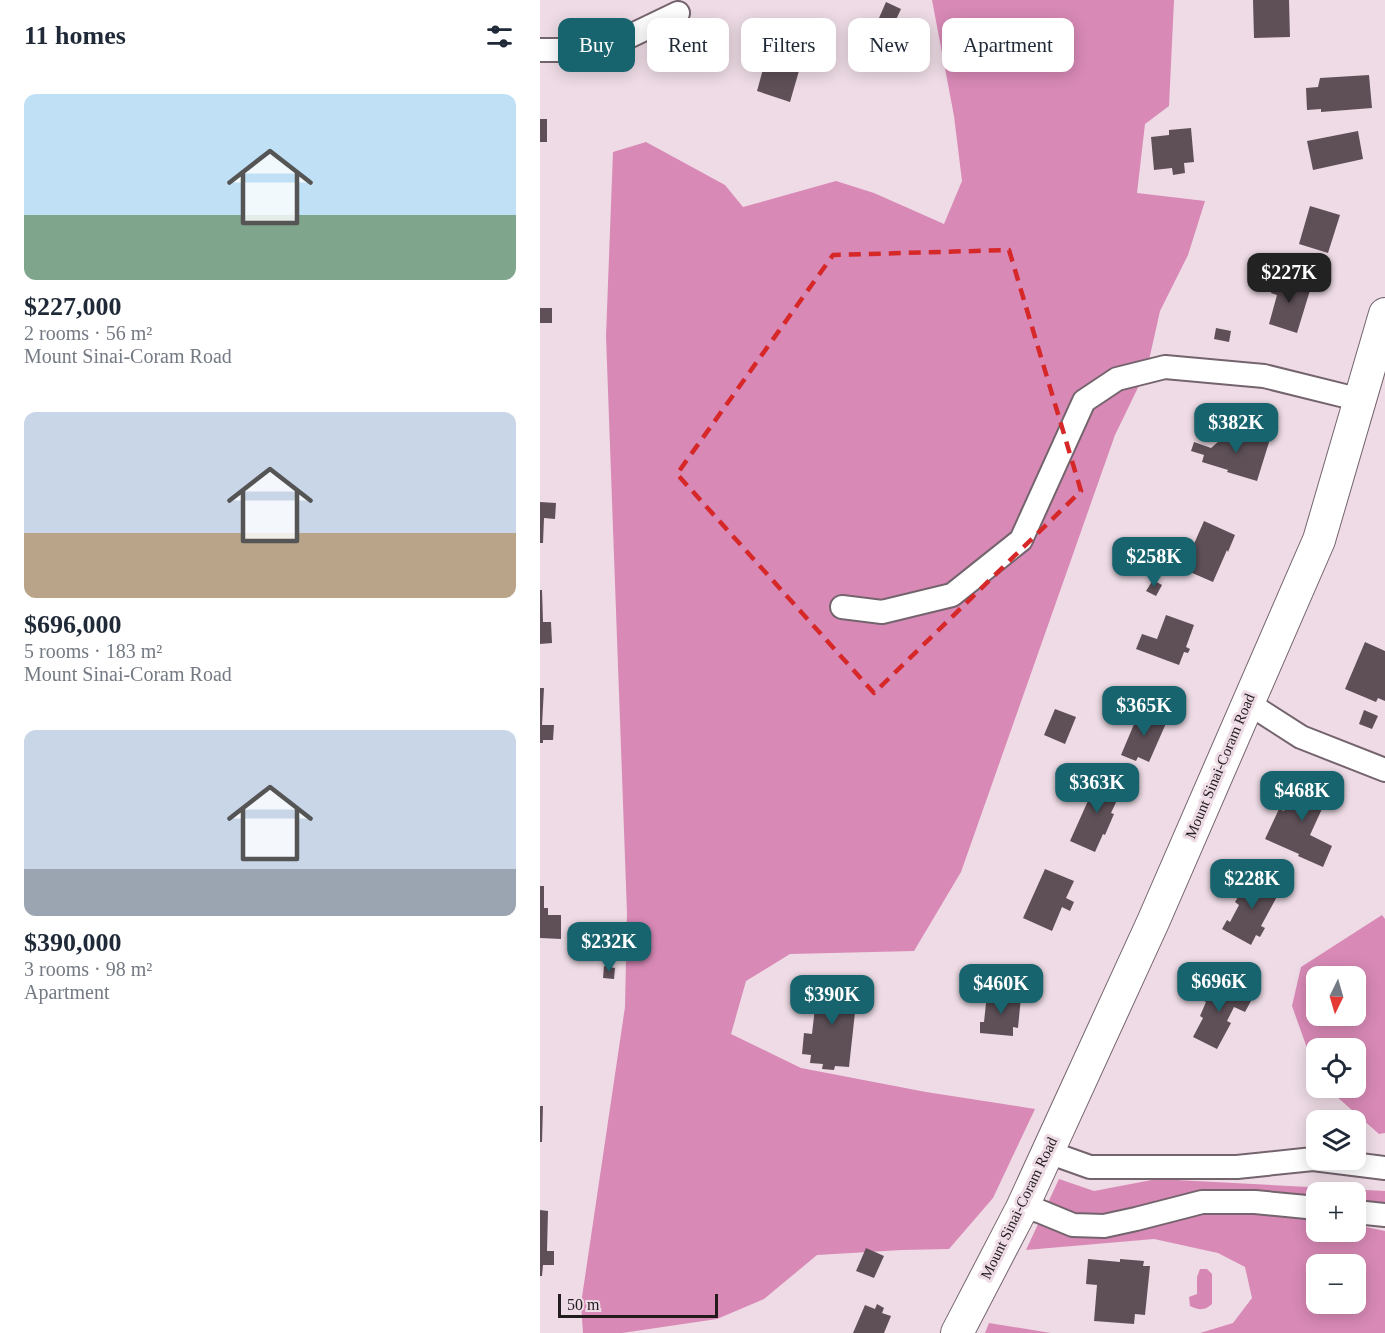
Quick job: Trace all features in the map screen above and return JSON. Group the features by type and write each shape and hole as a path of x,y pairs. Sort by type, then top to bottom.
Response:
{"main road":[{"name":"Mount Sinai-Coram Road","path":"957,1333 1022,1208 1153,922 1319,540 1385,314"}],"street":[{"path":"540,50 601,50 678,13"},
{"path":"842,607 882,612 952,595 1021,540 1084,400 1117,379 1165,367 1264,376 1361,400"},
{"path":"1248,703 1301,737 1385,770"},
{"path":"1047,1152 1090,1167 1237,1167 1313,1159 1385,1168"},
{"path":"1022,1208 1039,1211 1073,1225 1104,1226 1137,1220 1202,1202 1256,1202 1306,1207"},
{"path":"1366,1213 1385,1215"}],"highlighted area":[{"path":"1009,250 1081,491 874,693 677,474 833,255"}],"shaded area":[{"path":"932,0 1174,0 1169,106 1145,124 1137,193 1205,201 1188,255 1160,311 1147,369 1115,435 961,872 914,951 790,954 746,981 731,1034 801,1068 926,1092 1035,1109 993,1198 949,1249 817,1255 764,1299 717,1319 622,1333 583,1333 581,1304 625,1007 627,913 606,336 613,152 646,142 725,185 743,207 836,181 874,193 944,224 962,181 946,72 1074,72 1074,18 942,18 942,53"},
{"path":"1382,915 1385,919 1385,1133 1379,1134 1366,1122 1366,1110 1352,1110 1338,1098 1366,1098 1366,1038 1306,1038 1306,1045 1292,1006 1301,967"},
{"path":"1059,1179 1094,1191 1157,1179 1306,1187 1306,1242 1366,1242 1366,1227 1385,1231 1385,1333 1200,1333 1233,1323 1252,1298 1245,1267 1218,1253 1154,1239 1026,1250"},
{"path":"1366,1190 1385,1191 1385,1202 1366,1209"},
{"path":"1200,1269 1207,1269 1212,1274 1212,1304 1201,1309 1190,1306 1189,1297 1197,1294 1197,1277"},
{"path":"989,1323 1051,1333 985,1333"}],"building":[{"path":"1253,0 1289,0 1290,37 1254,38"},
{"path":"886,2 901,9 897,18 879,18"},
{"path":"762,72 799,72 790,102 757,91"},
{"path":"1369,75 1372,108 1321,112 1321,109 1307,110 1306,88 1318,87 1320,78"},
{"path":"540,119 547,119 547,142 540,142"},
{"path":"1191,128 1194,162 1184,163 1185,173 1173,175 1172,168 1154,170 1151,137 1169,135 1169,130"},
{"path":"1358,131 1363,159 1313,170 1307,141"},
{"path":"1310,206 1340,215 1328,253 1299,244"},
{"path":"1276,277 1311,287 1297,333 1269,324 1277,295 1271,293"},
{"path":"540,308 552,308 552,323 540,323"},
{"path":"1216,328 1231,331 1229,342 1214,339"},
{"path":"1239,431 1270,439 1257,481 1202,462 1204,455 1191,451 1194,442 1211,448 1219,441 1222,432 1237,436"},
{"path":"540,502 556,503 555,519 544,518 543,543 540,543"},
{"path":"1204,521 1235,535 1213,582 1183,569"},
{"path":"1153,580 1162,585 1156,596 1146,591"},
{"path":"540,590 542,590 543,622 551,622 552,643 540,644"},
{"path":"1166,615 1194,625 1186,647 1190,649 1188,653 1184,652 1179,665 1136,649 1142,634 1157,639"},
{"path":"1365,642 1385,651 1385,701 1378,698 1376,702 1345,689"},
{"path":"540,688 544,688 542,725 554,725 553,740 543,740 543,743 540,743"},
{"path":"1055,709 1076,717 1065,744 1044,735"},
{"path":"1140,710 1167,721 1149,762 1138,757 1136,761 1121,755"},
{"path":"1364,710 1378,716 1372,729 1359,724"},
{"path":"1100,774 1124,785 1111,813 1114,814 1105,835 1103,834 1095,852 1070,841"},
{"path":"1304,774 1332,787 1310,835 1332,846 1323,867 1265,839 1279,809 1284,811"},
{"path":"1045,869 1074,881 1066,898 1074,902 1070,911 1062,907 1052,931 1023,918"},
{"path":"1251,875 1280,891 1261,926 1265,928 1260,937 1256,935 1251,945 1222,929 1227,920 1230,922 1239,905 1235,902"},
{"path":"540,886 544,886 544,908 548,908 548,915 561,915 561,939 540,938"},
{"path":"607,935 618,937 616,952 604,951"},
{"path":"604,966 615,968 614,979 603,978"},
{"path":"993,971 1014,971 1014,993 992,992"},
{"path":"1213,979 1252,999 1245,1012 1234,1007 1227,1021 1231,1023 1217,1049 1193,1037 1203,1018 1200,1016 1206,1002 1202,1000"},
{"path":"818,981 858,985 849,1067 835,1066 834,1070 822,1069 823,1064 810,1063 811,1055 802,1054 804,1033 812,1034"},
{"path":"987,994 1021,997 1018,1028 1013,1027 1013,1036 980,1033 980,1022 984,1022"},
{"path":"540,1106 543,1106 542,1142 540,1142"},
{"path":"540,1210 548,1211 547,1251 554,1251 554,1265 543,1265 542,1276 540,1276"},
{"path":"866,1248 884,1256 874,1278 856,1271"},
{"path":"1088,1259 1120,1262 1120,1259 1144,1261 1143,1266 1150,1266 1145,1315 1135,1314 1134,1324 1094,1321 1097,1285 1086,1284"},
{"path":"877,1304 884,1308 882,1313 891,1316 884,1333 853,1333 865,1305 875,1309"}]}
